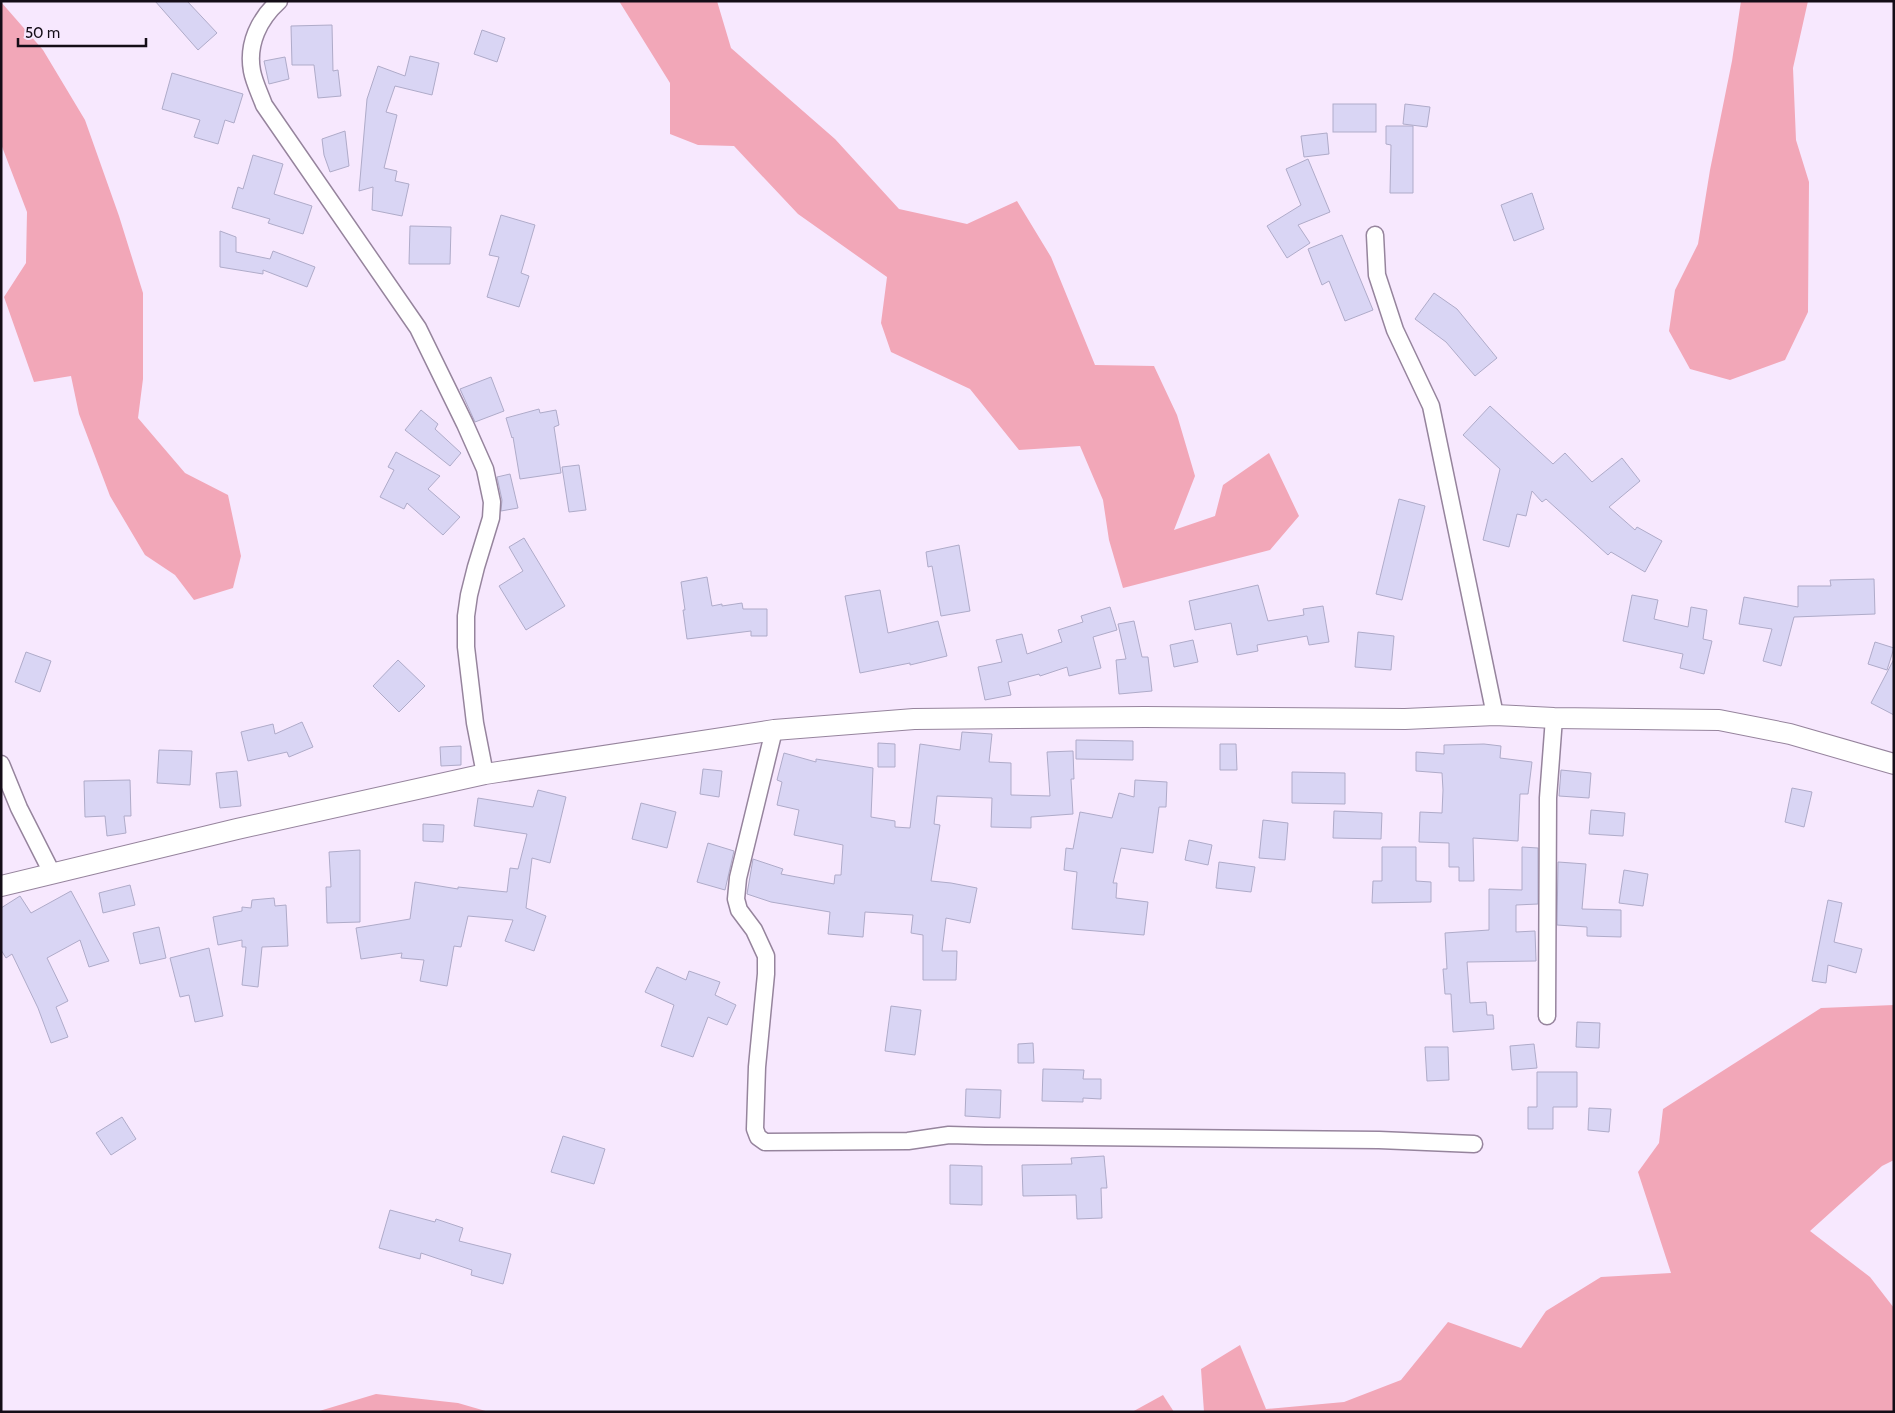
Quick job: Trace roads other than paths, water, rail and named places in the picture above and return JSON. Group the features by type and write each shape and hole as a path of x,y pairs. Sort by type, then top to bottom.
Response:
{"street":[{"path":"279,1 260,24 252,45 250,57 252,73 264,104 418,328 485,469 492,502 491,518 476,567 466,616 466,647 485,774"},
{"path":"1374,236 1377,275 1395,330 1431,406 1495,715"},
{"path":"1,886 237,829 485,774 774,730 914,719 1146,717 1405,720 1495,715 1554,718 1719,720 1790,734 1894,764"},
{"path":"1547,1016 1548,798 1554,718"},
{"path":"774,730 738,878 736,899 739,910 754,930 766,956 757,1067 755,1129 758,1137 765,1142 908,1141 949,1135 1379,1140 1474,1144"},
{"path":"1,764 19,808 52,874"}]}
